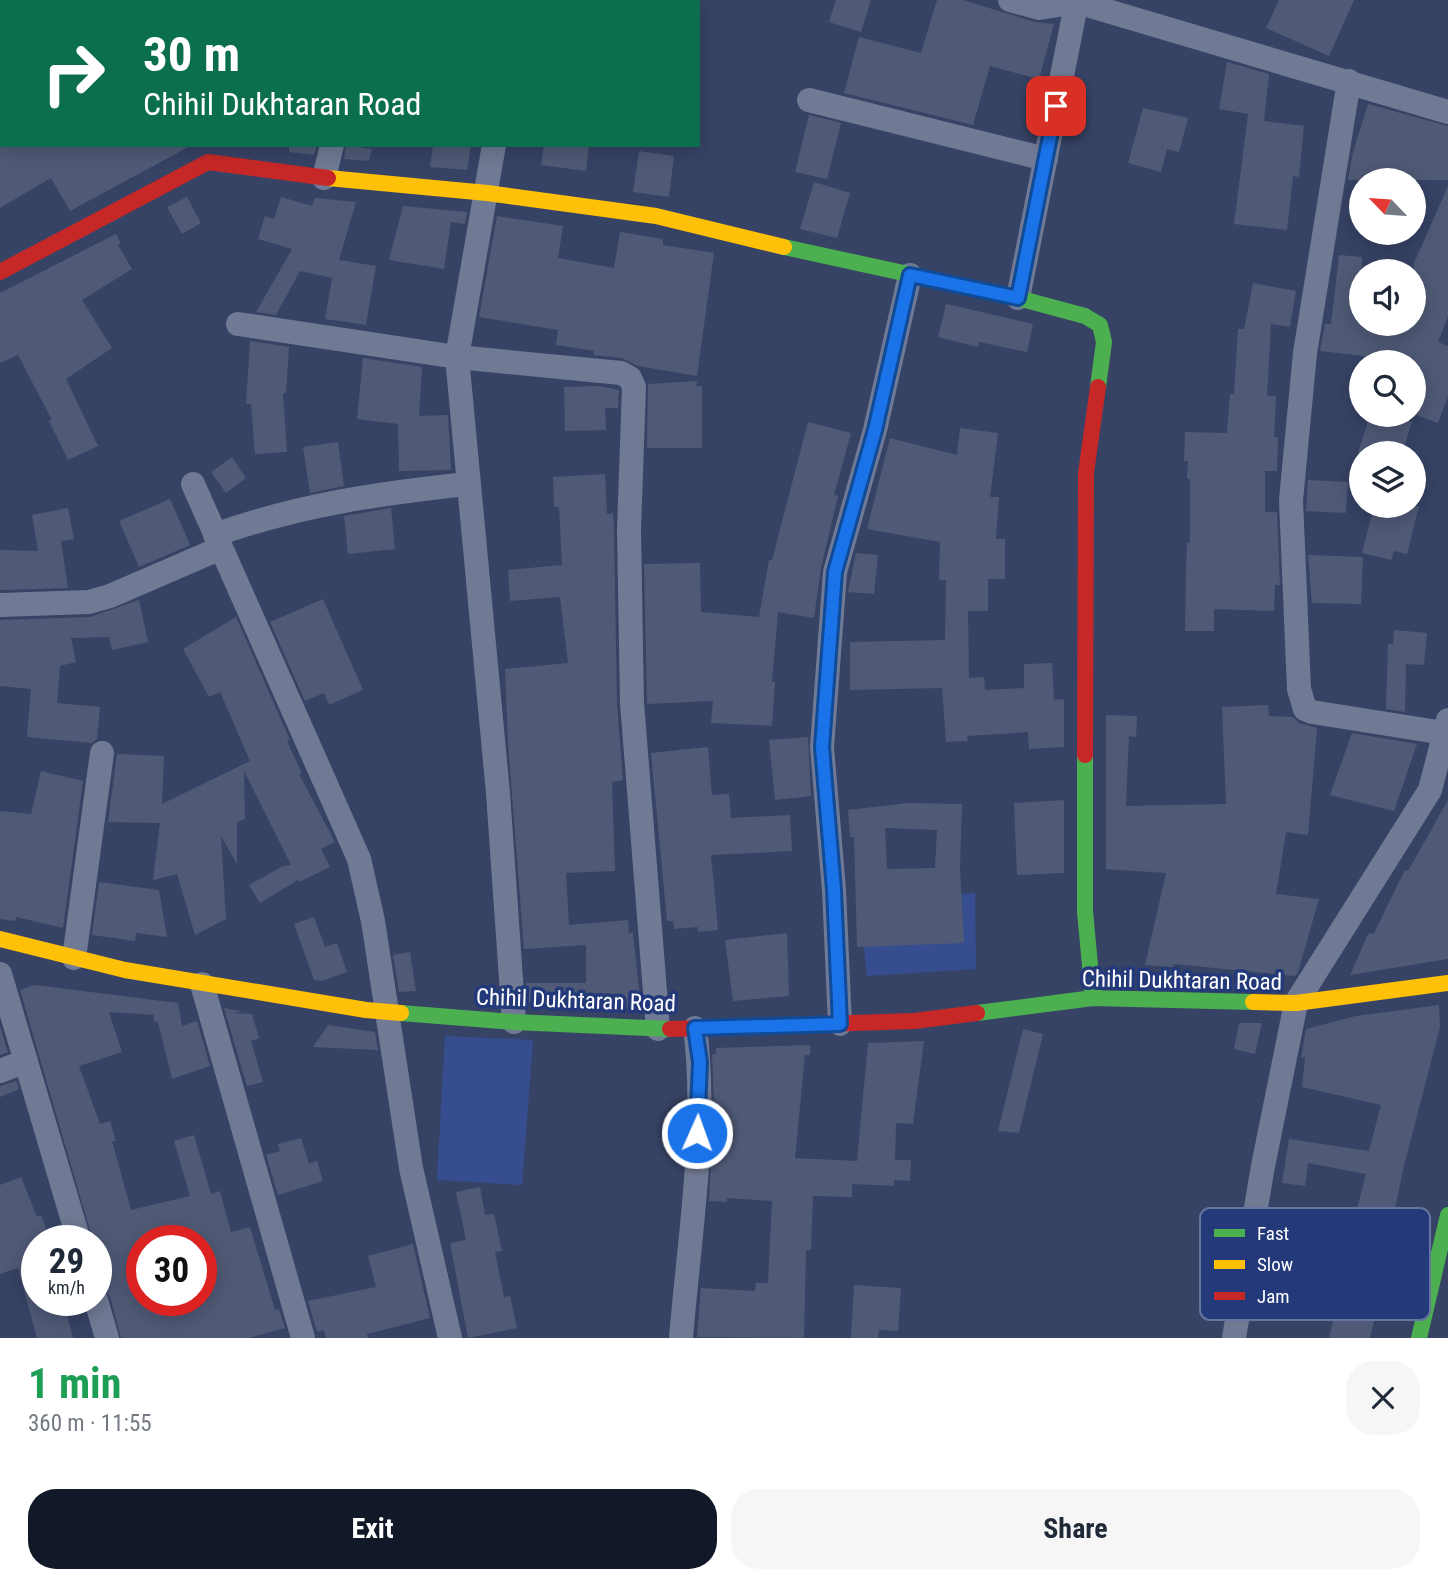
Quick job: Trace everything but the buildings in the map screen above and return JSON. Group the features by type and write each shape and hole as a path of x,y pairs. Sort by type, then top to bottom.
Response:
{"street":[{"path":"1010,0 1039,8 1077,1 1448,112"},
{"path":"1018,298 1077,1"},
{"path":"1256,1208 1296,1003 1430,790 1446,726 1312,712 1306,709 1299,689 1291,500 1305,353 1349,81"},
{"path":"809,100 1046,159"},
{"path":"324,178 332,147"},
{"path":"494,147 457,357 499,793 514,1023"},
{"path":"0,272 208,162 324,178 487,193 656,216 1018,298 1085,316 1100,325 1104,342 1086,473 1085,911 1093,998"},
{"path":"840,1024 834,890 822,747 835,572 875,430 910,275"},
{"path":"238,324 457,357 621,373 630,377 634,387 629,530 632,704 658,1029"},
{"path":"193,484 359,859 373,921 411,1168 450,1338"},
{"path":"0,605 89,602 132,587 218,541 302,507 341,499 468,484"},
{"path":"74,958 102,753"},
{"name":"Chihil Dukhtaran Road","path":"0,939 74,958 202,984 385,1012 514,1023 658,1029 914,1021 1093,998 1296,1003 1448,984"},
{"path":"0,974 74,1225"},
{"path":"202,984 303,1338"},
{"path":"681,1338 697,1133 700,1062 695,1028"},
{"path":"0,1071 26,1061"},
{"path":"1430,1292 1448,1216"},
{"path":"101,1316 107,1338"},
{"path":"1234,1338 1237,1320"},
{"path":"1419,1338 1423,1320"}],"shaded area":[{"path":"975,893 976,969 867,976 859,898"},
{"path":"445,1036 533,1040 522,1185 437,1180"}],"traffic: fast":[{"path":"784,247 1018,298 1085,316 1100,325 1104,342 1098,387"},
{"path":"1085,755 1085,911 1093,998"},
{"path":"977,1013 1093,998 1253,1002"},
{"path":"401,1013 514,1022 670,1029"},
{"path":"1430,1291 1448,1215"},
{"path":"1419,1338 1423,1320"}],"traffic: slow":[{"path":"328,178 487,193 656,216 784,247"},
{"path":"0,939 125,970 366,1010 401,1013"},
{"path":"1253,1002 1296,1003 1448,983"}],"traffic: jam":[{"path":"0,272 208,162 328,178"},
{"path":"1085,755 1086,473 1098,387"},
{"path":"670,1029 914,1021 977,1013"}],"route":[{"path":"697,1133 700,1062 695,1028 840,1024 834,890 822,747 835,572 875,430 910,275 1018,298 1056,106"}]}
